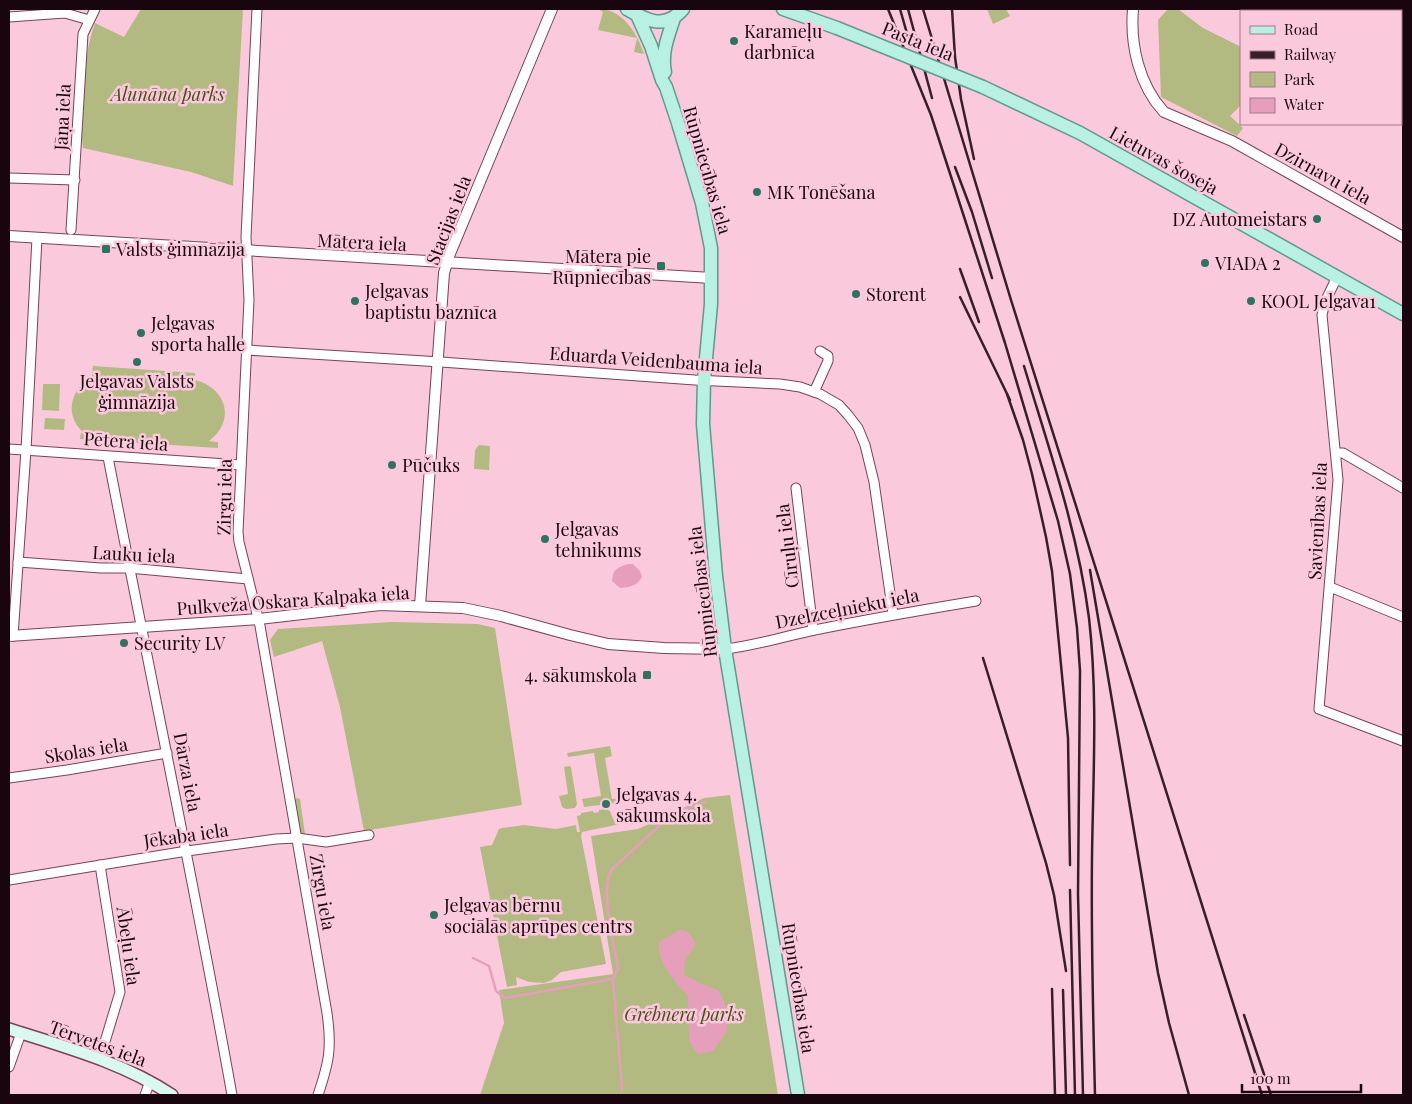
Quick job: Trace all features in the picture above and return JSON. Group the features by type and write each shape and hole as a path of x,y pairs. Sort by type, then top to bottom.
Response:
{"main road":[{"name":"Rūpniecības iela","path":"666,87 667,78 663,61 665,46 674,18 683,9"},
{"name":"Pasta iela","path":"783,9 838,28 983,87"},
{"name":"Rūpniecības iela","path":"632,12 655,22 674,18"},
{"name":"Rūpniecības iela","path":"632,12 651,46 666,87 702,203 712,248 712,278 704,380 703,424 716,576 725,649 798,1095"},
{"name":"Lietuvas šoseja","path":"983,87 1068,128 1403,314"},
{"name":"Tērvetes iela","path":"9,1030 100,1058 150,1081 172,1095"}],"street":[{"name":"Jāņa iela","path":"72,230 83,34 88,20 95,9"},
{"name":"Zirgu iela","path":"257,9 245,251 249,300 238,532 259,619 331,1038 328,1063 318,1095"},
{"name":"Stacijas iela","path":"420,606 442,283 446,263 552,9"},
{"name":"Dzirnavu iela","path":"1133,9 1135,55 1140,72 1150,92 1164,112 1232,141 1403,237"},
{"path":"9,17 65,13 88,20"},
{"path":"9,178 75,180"},
{"name":"Mātera iela","path":"9,236 712,278"},
{"path":"11,636 26,450 37,238"},
{"name":"Savienības iela","path":"1337,277 1325,302 1322,315 1336,453 1338,499 1319,709 1403,741"},
{"name":"Eduarda Veidenbauma iela","path":"246,350 780,384 814,392 829,398 839,405 858,428 865,445 874,482 893,614"},
{"path":"814,392 828,361 828,356 820,350"},
{"name":"Pētera iela","path":"9,450 241,465"},
{"path":"1336,453 1343,453 1403,488"},
{"name":"Dārza iela","path":"108,457 187,851 232,1095"},
{"name":"Cīruļu iela","path":"796,488 813,630"},
{"name":"Lauku iela","path":"18,562 100,568 130,568 248,579"},
{"path":"1330,587 1403,617"},
{"name":"Dzelzceļnieku iela","path":"725,649 893,614 976,601"},
{"name":"Pulkveža Oskara Kalpaka iela","path":"11,636 259,619 380,605 474,610 608,644 664,648 725,649"},
{"name":"Skolas iela","path":"9,778 167,753"},
{"name":"Jēkaba iela","path":"9,880 187,851 284,838 326,842 369,835"},
{"name":"Ābeļu iela","path":"100,865 120,992 100,1058"},
{"path":"9,1067 21,1033"},
{"path":"145,1095 150,1081"}],"green space":[{"name":"Alunāna parks","path":"141,9 243,9 233,186 191,172 83,148 83,85 95,23 124,37"},
{"path":"598,9 607,10 622,18 637,38 598,30 603,12"},
{"path":"987,9 1006,9 1010,16 993,24"},
{"path":"1168,9 1178,9 1203,28 1240,46 1240,106 1230,116 1243,128 1237,136 1161,97 1158,20"},
{"path":"637,38 644,54 634,52"},
{"path":"93,366 195,373 195,380 206,384 214,390 221,398 224,406 223,424 209,441 218,442 218,448 80,439 81,433 84,433 77,426 73,418 72,403 79,388 92,376"},
{"path":"43,384 60,384 59,411 42,410"},
{"path":"45,418 65,419 64,430 44,429"},
{"path":"479,445 490,446 489,470 474,469 475,450"},
{"path":"392,622 478,624 495,628 522,805 364,831 340,707 322,641 274,657 270,640 278,629"},
{"path":"610,746 612,756 605,758 612,799 623,798 624,802 584,807 582,799 601,796 594,753 568,757 567,753"},
{"path":"564,767 571,767 577,804 575,808 566,809 562,807 559,796 568,794"},
{"name":"Grēbnera parks","path":"730,795 778,1095 480,1095 504,1023 499,990 613,974 591,836 638,829 704,798"},
{"path":"300,799 305,834 311,837 316,836 317,839 303,836 300,831 294,800"},
{"path":"606,809 610,811 614,821 630,818 630,822 582,832 581,836 606,964 561,972 552,980 544,983 529,982 516,977 517,985 507,987 480,847 492,845 499,829 502,828 524,825 556,829 576,825 577,832 580,832 577,816 581,815 581,813 599,812 599,810"}],"water":[{"path":"633,564 640,571 642,577 633,586 620,588 612,581 613,574 619,568"},
{"path":"680,930 687,931 696,943 685,961 684,975 718,990 729,1012 726,1033 713,1051 698,1054 689,1041 688,996 668,972 661,958 659,942"}],"waterway":[{"path":"473,958 489,966 496,991 505,998 613,979 618,969 607,905 608,880 611,870 668,818 679,811 705,802"},
{"path":"613,979 622,1090"}],"railway":[{"path":"888,9 931,115 1005,343 1058,521 1070,574 1080,671 1078,894 1083,1095"},
{"path":"900,9 908,37"},
{"path":"908,9 932,98"},
{"path":"923,9 1011,300 1262,1095"},
{"path":"952,9 955,57 961,99 974,159"},
{"path":"955,167 972,212 992,278"},
{"path":"960,269 979,322"},
{"path":"960,297 1010,400"},
{"path":"1024,366 1053,460 1078,554 1092,648 1094,708 1092,916 1095,1095"},
{"path":"1007,394 1023,440 1032,474 1052,571 1068,738 1070,865"},
{"path":"1090,570 1158,973 1169,1023 1189,1095"},
{"path":"983,658 1046,863 1054,895 1066,971"},
{"path":"1070,890 1075,1095"},
{"path":"1052,989 1055,1095"},
{"path":"1063,990 1066,1095"},
{"path":"1244,1015 1271,1095"}],"place":[{"name":"Karameļu darbnīca","path":"734,41"},
{"name":"MK Tonēšana","path":"757,192"},
{"name":"DZ Automeistars","path":"1317,219"},
{"name":"Valsts ģimnāzija","path":"106,249"},
{"name":"VIADA 2","path":"1205,263"},
{"name":"Mātera pie Rūpniecības","path":"661,266"},
{"name":"Storent","path":"856,294"},
{"name":"Jelgavas baptistu baznīca","path":"355,301"},
{"name":"KOOL Jelgava1","path":"1251,301"},
{"name":"Jelgavas sporta halle","path":"141,333"},
{"name":"Jelgavas Valsts ģimnāzija","path":"137,362"},
{"name":"Pūčuks","path":"392,465"},
{"name":"Jelgavas tehnikums","path":"545,539"},
{"name":"Security LV","path":"124,643"},
{"name":"4. sākumskola","path":"647,675"},
{"name":"Jelgavas 4. sākumskola","path":"606,804"},
{"name":"Jelgavas bērnu sociālās aprūpes centrs","path":"434,915"}]}
